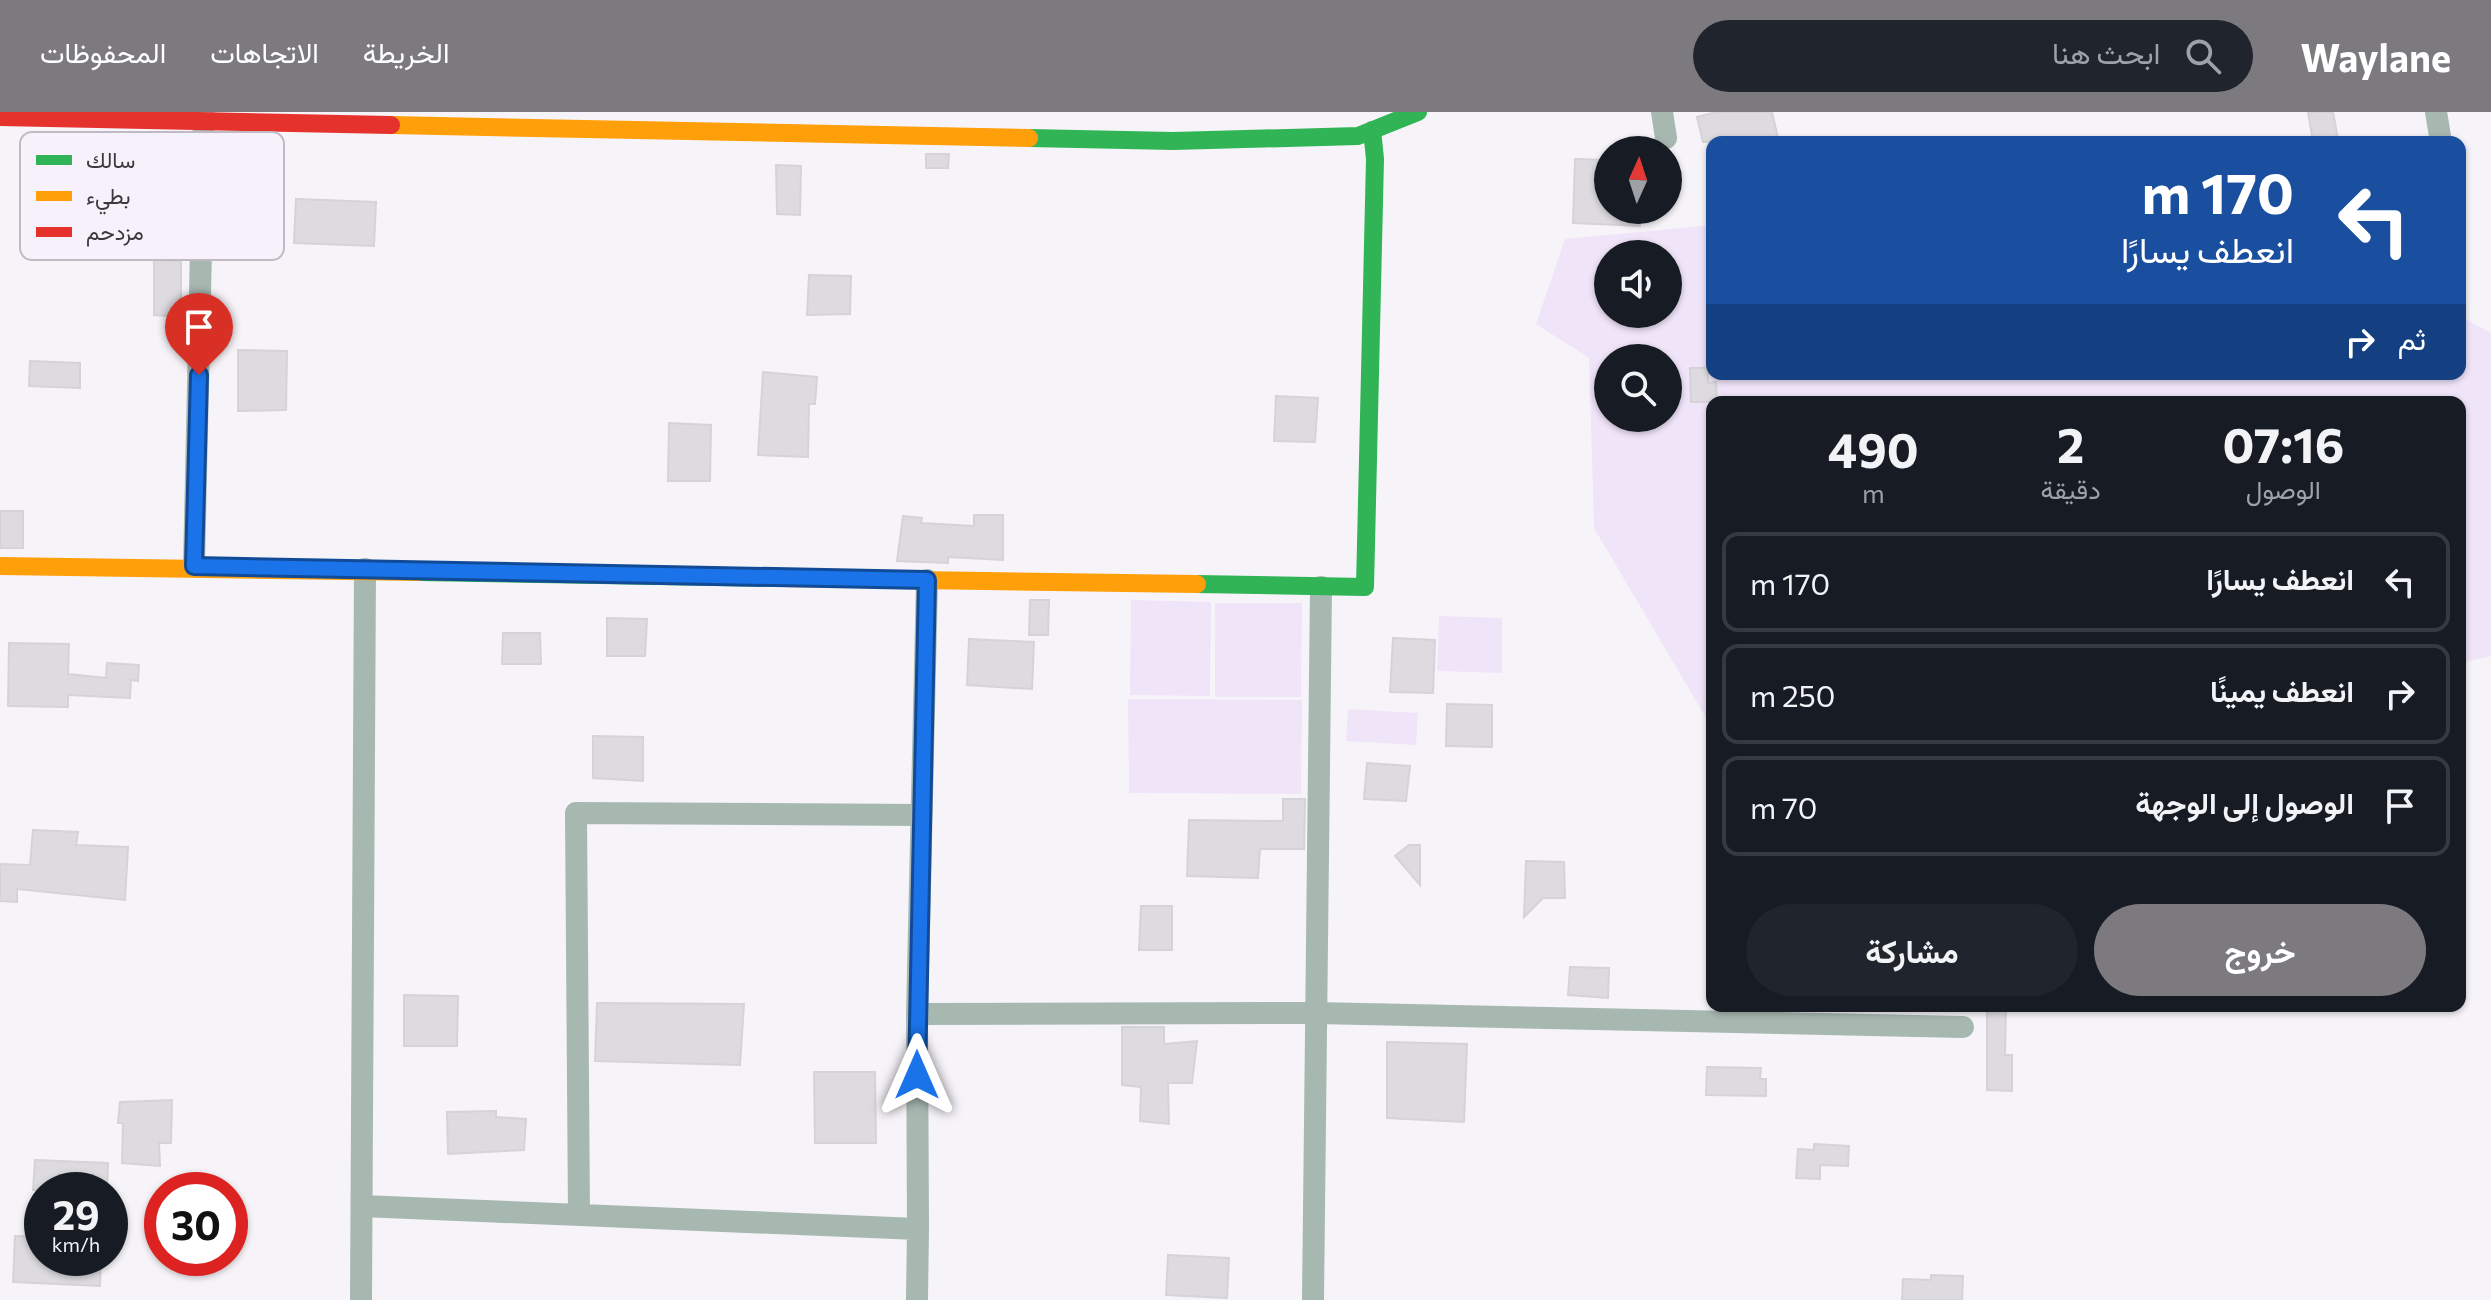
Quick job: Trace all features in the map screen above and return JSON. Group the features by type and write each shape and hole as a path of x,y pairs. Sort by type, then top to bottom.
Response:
{"street":[{"path":"0,117 782,122 1173,141 1358,136 1418,112"},
{"path":"1662,112 1666,136"},
{"path":"2436,112 2440,136"},
{"path":"0,566 194,566 1365,587 1375,159 1372,130"},
{"path":"194,566 201,260"},
{"path":"361,1300 365,569"},
{"path":"917,1300 917,1014 927,580"},
{"path":"1313,1300 1321,587"},
{"path":"579,1215 576,813 921,815"},
{"path":"917,1014 1316,1013 1963,1027"},
{"path":"362,1206 918,1229"}],"shaded area":[{"path":"1706,226 1706,380 2466,380 2466,319 2491,333 2491,656 2466,662 2466,396 1706,396 1706,718 1594,528 1589,358 1536,324 1565,239"},
{"path":"1131,600 1211,602 1210,696 1130,695"},
{"path":"1215,603 1302,603 1301,697 1215,697"},
{"path":"1439,616 1502,618 1502,673 1437,671"},
{"path":"1128,699 1302,700 1301,794 1129,793"},
{"path":"1348,709 1418,713 1416,745 1346,741"}],"building":[{"path":"1716,112 1772,112 1778,136 1706,136 1706,142 1703,142 1697,117"},
{"path":"2308,112 2333,112 2337,136 2312,136"},
{"path":"926,154 949,154 948,168 926,168"},
{"path":"1575,159 1594,160 1594,224 1573,223"},
{"path":"776,165 801,166 800,215 777,214"},
{"path":"296,199 376,202 374,246 294,243"},
{"path":"1595,224 1640,224 1640,226"},
{"path":"154,260 181,261 181,317 154,315"},
{"path":"809,275 851,276 850,314 807,315"},
{"path":"238,350 287,351 286,410 238,411"},
{"path":"30,361 80,363 80,388 29,386"},
{"path":"1690,368 1706,368 1708,383 1716,382 1717,396 1706,396 1706,402 1691,402"},
{"path":"763,372 817,377 815,404 809,404 808,457 758,455"},
{"path":"1276,396 1318,398 1315,442 1274,441"},
{"path":"669,423 711,425 710,481 668,481"},
{"path":"0,511 23,511 23,548 0,548"},
{"path":"974,515 1003,515 1003,560 948,557 948,563 897,561 903,516 922,518 921,523 974,526"},
{"path":"1030,600 1049,600 1048,635 1029,635"},
{"path":"607,618 647,619 645,656 607,656"},
{"path":"503,633 540,633 541,664 502,664"},
{"path":"1393,638 1435,640 1433,693 1390,692"},
{"path":"969,639 1034,642 1032,689 967,685"},
{"path":"9,643 69,644 68,674 106,678 107,663 139,665 138,681 131,680 130,698 68,695 68,707 8,706"},
{"path":"1447,704 1492,705 1492,747 1446,746"},
{"path":"593,736 643,737 643,781 593,778"},
{"path":"1367,763 1410,766 1406,801 1364,799"},
{"path":"1283,799 1305,799 1304,849 1260,849 1258,878 1187,876 1189,820 1283,821"},
{"path":"33,830 78,832 76,845 128,847 125,900 17,889 17,902 0,901 0,864 30,865"},
{"path":"1409,845 1420,845 1420,885 1395,856"},
{"path":"1526,861 1564,862 1565,898 1543,898 1524,917"},
{"path":"1141,906 1172,906 1172,950 1139,950"},
{"path":"1570,967 1609,968 1608,998 1568,995"},
{"path":"404,995 458,996 457,1046 404,1046"},
{"path":"597,1003 744,1004 740,1065 595,1061"},
{"path":"1987,1012 2006,1012 2005,1055 2012,1055 2012,1091 1987,1090"},
{"path":"1122,1027 1164,1027 1164,1044 1197,1041 1192,1083 1168,1083 1169,1124 1140,1121 1141,1087 1122,1085"},
{"path":"1387,1042 1467,1044 1464,1122 1387,1118"},
{"path":"1707,1067 1761,1068 1760,1079 1766,1079 1766,1096 1706,1095"},
{"path":"814,1072 875,1072 876,1143 815,1143"},
{"path":"172,1100 171,1143 159,1143 160,1166 122,1163 123,1123 118,1123 120,1102"},
{"path":"496,1111 496,1117 526,1119 524,1150 448,1154 447,1112"},
{"path":"1814,1144 1849,1146 1848,1166 1820,1165 1820,1179 1796,1178 1798,1149 1814,1150"},
{"path":"35,1160 108,1163 108,1172 34,1172"},
{"path":"15,1236 24,1236 24,1276 100,1276 100,1286 13,1282"},
{"path":"1168,1255 1229,1258 1227,1298 1166,1295"},
{"path":"1931,1275 1963,1276 1962,1300 1902,1300 1903,1279 1931,1280"}],"traffic: fast":[{"path":"1029,138 1173,141 1358,136 1418,112"},
{"path":"1197,584 1365,587 1375,159 1372,130"},
{"path":"418,572 782,578"}],"traffic: slow":[{"path":"391,125 1029,138"},
{"path":"0,566 418,572"},
{"path":"782,578 1197,584"}],"traffic: jam":[{"path":"0,117 391,125"}],"route":[{"path":"199,375 194,566 927,580 917,1075"}]}
